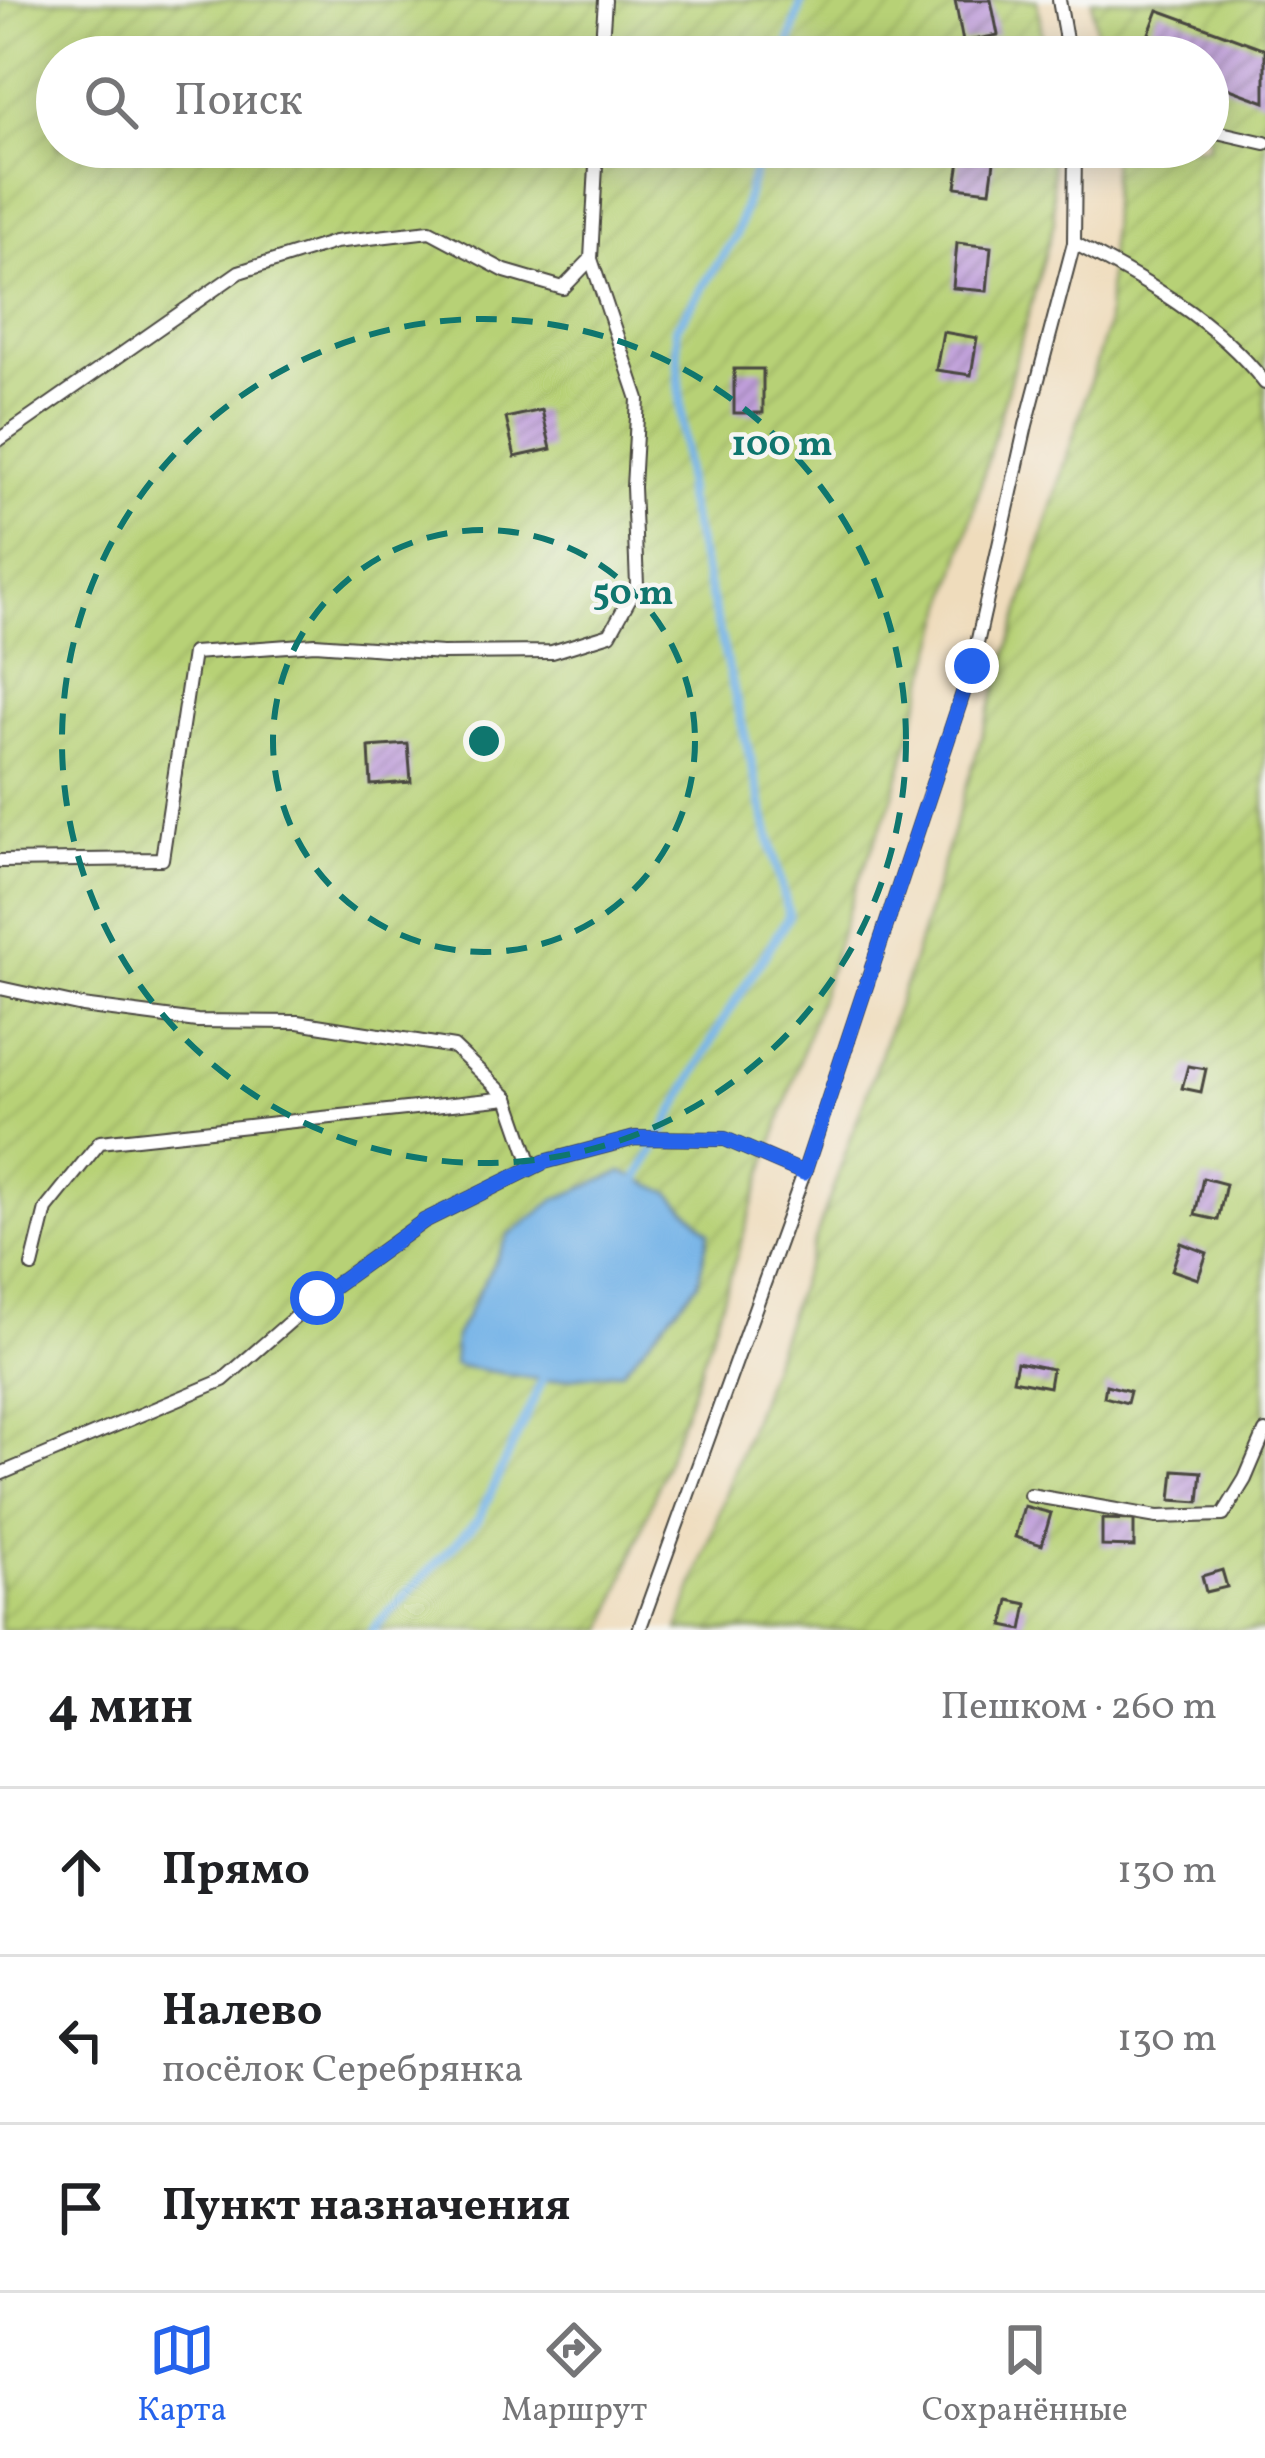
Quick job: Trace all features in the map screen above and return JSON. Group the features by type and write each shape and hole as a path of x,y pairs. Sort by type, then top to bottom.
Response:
{"lane":[{"path":"603,36 604,0"},
{"path":"1059,0 1065,36"},
{"path":"1229,135 1265,143"},
{"path":"0,860 162,859 193,653 315,644 442,652 553,652 610,634 637,584 633,487 638,399 591,259 596,168"},
{"path":"639,1630 804,1173 972,666 1026,425 1074,243 1076,168"},
{"path":"0,439 239,272 335,242 430,231 505,271 562,288 591,259"},
{"path":"1074,243 1162,290 1245,358 1265,383"},
{"path":"0,988 197,1021 298,1022 454,1047 508,1098 532,1168"},
{"path":"32,1266 46,1209 100,1142 508,1098"},
{"path":"0,1474 223,1380 317,1298 424,1221 532,1168 635,1138 725,1139 804,1173"},
{"path":"1030,1495 1156,1517 1223,1515 1265,1432"}],"green space":[{"path":"0,0 1037,0 1042,36 36,36 36,168 1052,168 1054,222 893,798 856,886 700,1369 605,1630 0,1630"},
{"path":"1092,0 1265,0 1265,1630 678,1630 913,961 1107,327 1112,168 1229,168 1229,36 1097,36"}],"water":[{"path":"622,1172 670,1193 709,1232 698,1283 622,1371 547,1381 453,1365 455,1337 508,1236 556,1199"}],"building":[{"path":"955,0 991,0 998,35 962,36"},
{"path":"1158,10 1265,49 1265,102 1229,89 1229,36 1148,36"},
{"path":"959,168 993,168 990,191 956,187"},
{"path":"957,243 991,247 987,291 953,288"},
{"path":"943,332 977,338 971,375 936,370"},
{"path":"734,369 763,369 763,413 734,413"},
{"path":"542,410 551,449 515,457 506,418"},
{"path":"408,744 411,782 371,785 369,747"},
{"path":"1188,1066 1206,1069 1201,1092 1182,1088"},
{"path":"1203,1178 1226,1184 1218,1220 1195,1215"},
{"path":"1181,1243 1207,1253 1198,1279 1172,1270"},
{"path":"1017,1362 1052,1369 1049,1387 1013,1380"},
{"path":"1106,1385 1130,1391 1127,1403 1104,1397"},
{"path":"1174,1470 1202,1472 1199,1502 1171,1500"},
{"path":"1024,1506 1051,1513 1042,1545 1015,1537"},
{"path":"1102,1519 1134,1520 1134,1547 1102,1546"},
{"path":"1222,1570 1227,1587 1206,1592 1202,1576"},
{"path":"1009,1600 1027,1604 1022,1630 1003,1626"}],"waterway":[{"path":"792,36 802,0"},
{"path":"634,1187 721,1024 789,916 687,500 676,328 736,236 755,168"},
{"path":"372,1630 478,1520 547,1370"}],"route":[{"path":"317,1298 424,1221 544,1162 635,1138 725,1139 804,1173 972,666"}]}
